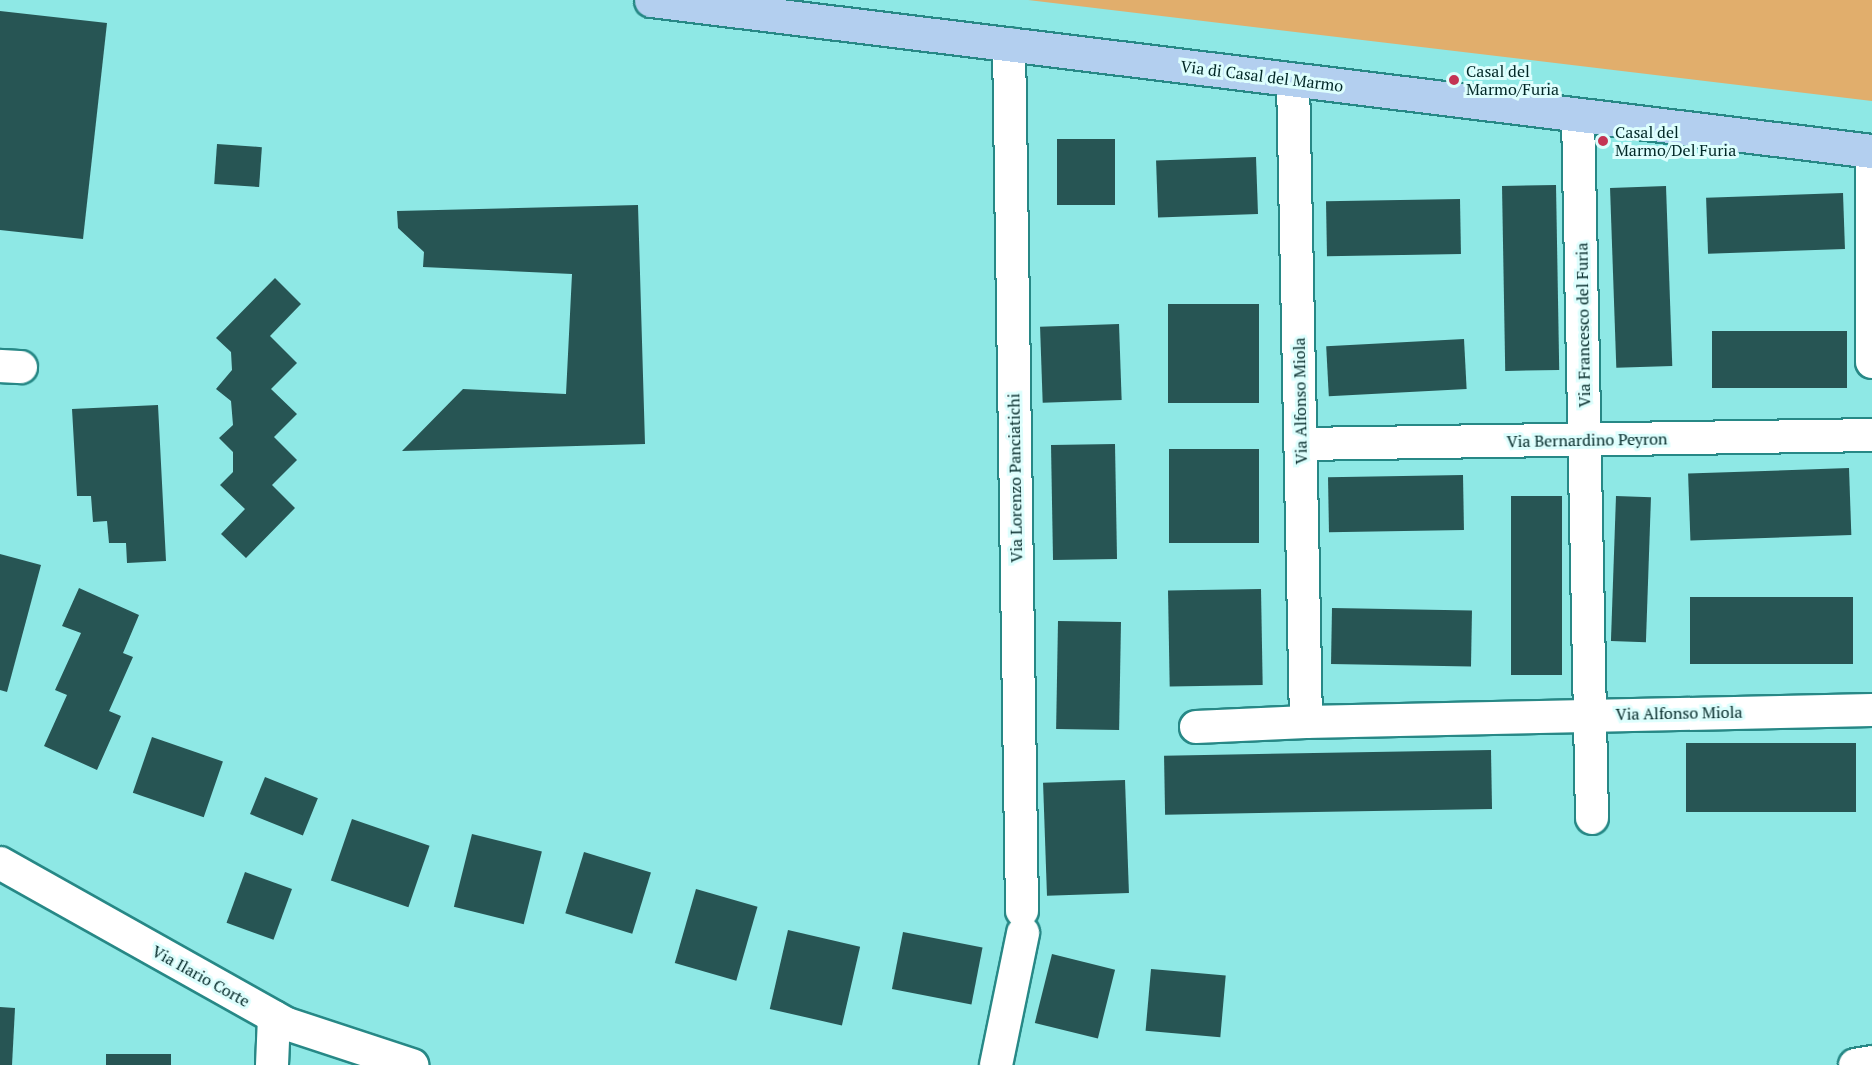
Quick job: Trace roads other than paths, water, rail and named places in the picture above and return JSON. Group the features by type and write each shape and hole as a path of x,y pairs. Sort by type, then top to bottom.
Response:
{"main road":[{"name":"Via di Casal del Marmo","path":"651,0 1872,151"}],"street":[{"name":"Via Lorenzo Panciatichi","path":"996,1065 1023,922 1008,44"},
{"name":"Via Alfonso Miola","path":"1293,80 1306,722"},
{"name":"Via Francesco del Furia","path":"1578,115 1592,818"},
{"path":"1872,156 1872,362"},
{"name":"Via Bernardino Peyron","path":"1302,444 1872,435"},
{"name":"Via Alfonso Miola","path":"1196,727 1306,722 1872,710"},
{"name":"Via Ilario Corte","path":"0,863 287,1024 412,1065"},
{"path":"272,1065 274,1017"},
{"path":"1855,1065 1872,1062"}],"place":[{"name":"Casal del Marmo/Furia","path":"1454,80"},
{"name":"Casal del Marmo/Del Furia","path":"1603,141"}]}
